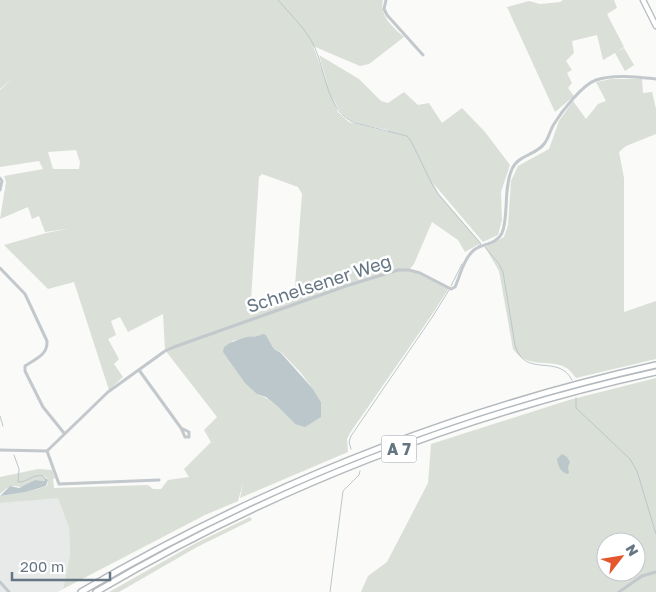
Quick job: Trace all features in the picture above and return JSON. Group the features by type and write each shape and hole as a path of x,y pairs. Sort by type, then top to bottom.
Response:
{"highway":[{"name":"A 7","path":"81,592 192,531 267,495 353,458 421,432 518,400 656,365"},
{"name":"A 7","path":"96,592 230,521 298,489 389,452 522,407 656,372"}],"main road":[{"path":"643,0 656,26"}],"street":[{"path":"386,0 384,9 387,15 423,55"},
{"name":"Schnelsener Weg","path":"138,370 165,351 346,286 398,270 420,273 451,289 455,287 469,255 474,250 495,240 502,234 506,191 514,164 544,144 554,124 578,94 592,82 606,78 656,79"},
{"path":"0,178 2,181 0,190"},
{"path":"0,268 25,294 47,341 45,353 25,366 25,371 43,407 64,433"},
{"path":"0,450 47,451 108,392 138,370 181,428"},
{"path":"47,451 59,484 158,480"},
{"path":"619,592 642,576 656,572"},
{"path":"0,582 7,587 9,592"}],"shaded area":[{"path":"0,0 383,0 382,6 385,16 391,25 404,37 369,64 360,66 313,46 330,90 319,55 359,79 381,101 388,103 404,92 418,105 429,103 442,123 462,108 485,132 510,165 501,192 502,220 498,235 483,242 433,183 439,194 481,243 465,252 458,240 432,222 414,264 408,271 449,288 350,433 347,439 348,452 240,498 243,483 238,501 205,515 63,589 70,555 69,528 58,498 0,503 0,496 47,486 47,478 44,476 45,480 43,481 35,480 22,487 14,486 7,488 0,494 0,477 38,469 52,470 55,478 53,479 54,488 148,485 153,489 161,489 168,480 189,477 184,469 211,442 204,430 217,417 165,350 163,314 128,332 120,317 111,321 116,335 108,339 119,359 114,364 123,377 109,390 74,282 48,289 4,245 67,229 45,232 39,216 32,219 28,207 0,219 6,182 4,176 43,169 39,161 0,167 0,90 13,78 0,89","holes":["330,92 338,108 350,120 388,130 388,132 349,122 338,112","76,150 80,162 79,169 53,169 48,152","262,174 298,187 302,194 294,299 250,315 259,177","266,335 274,349 282,353 301,373 321,402 295,424 273,403 257,394 232,341"]},
{"path":"563,0 614,0 617,8 607,14 624,47 616,52 624,48 634,65 625,71 615,53 603,60 597,35 572,41 574,53 566,61 572,70 567,73 572,83 568,88 574,96 555,112 507,7 529,1 540,4"},
{"path":"611,79 642,79 643,93 652,92 656,109 656,134 626,146 619,152 624,178 624,312 656,301 656,359 576,378 569,370 561,366 526,360 513,349 499,271 485,247 504,237 508,225 511,181 518,166 549,149 559,121 573,101 586,119 598,104 606,101 596,82"},
{"path":"263,334 266,335 274,349 281,353 313,389 321,402 321,417 305,427 295,424 266,397 257,394 245,383 223,352 224,347 235,341"},
{"path":"656,378 656,592 361,592 368,576 387,562 428,483 431,444 569,400"},
{"path":"562,454 570,462 568,467 569,473 567,474 561,470 558,464 557,459"},
{"path":"43,476 48,480 46,486 26,492 0,496 10,486 19,488 35,480 44,481"},
{"path":"58,497 69,528 70,555 63,589 58,592 0,592 0,503"},
{"path":"250,517 252,520 197,547 119,592 109,592 196,543"}],"waterway":[{"path":"278,0 311,40 332,100 338,109 345,117 355,123 407,136 438,194 481,244 478,246"},
{"path":"485,247 503,272 515,345 520,355 526,361 534,364 559,368 566,372 572,380"},
{"path":"451,286 462,264"},
{"path":"351,449 349,442 351,436 449,290"},
{"path":"576,398 576,408 630,459 637,471 656,534"},
{"path":"0,416 3,426"},
{"path":"14,455 19,469 18,482 39,475 43,476"},
{"path":"330,592 343,491 359,475 360,471"}]}
